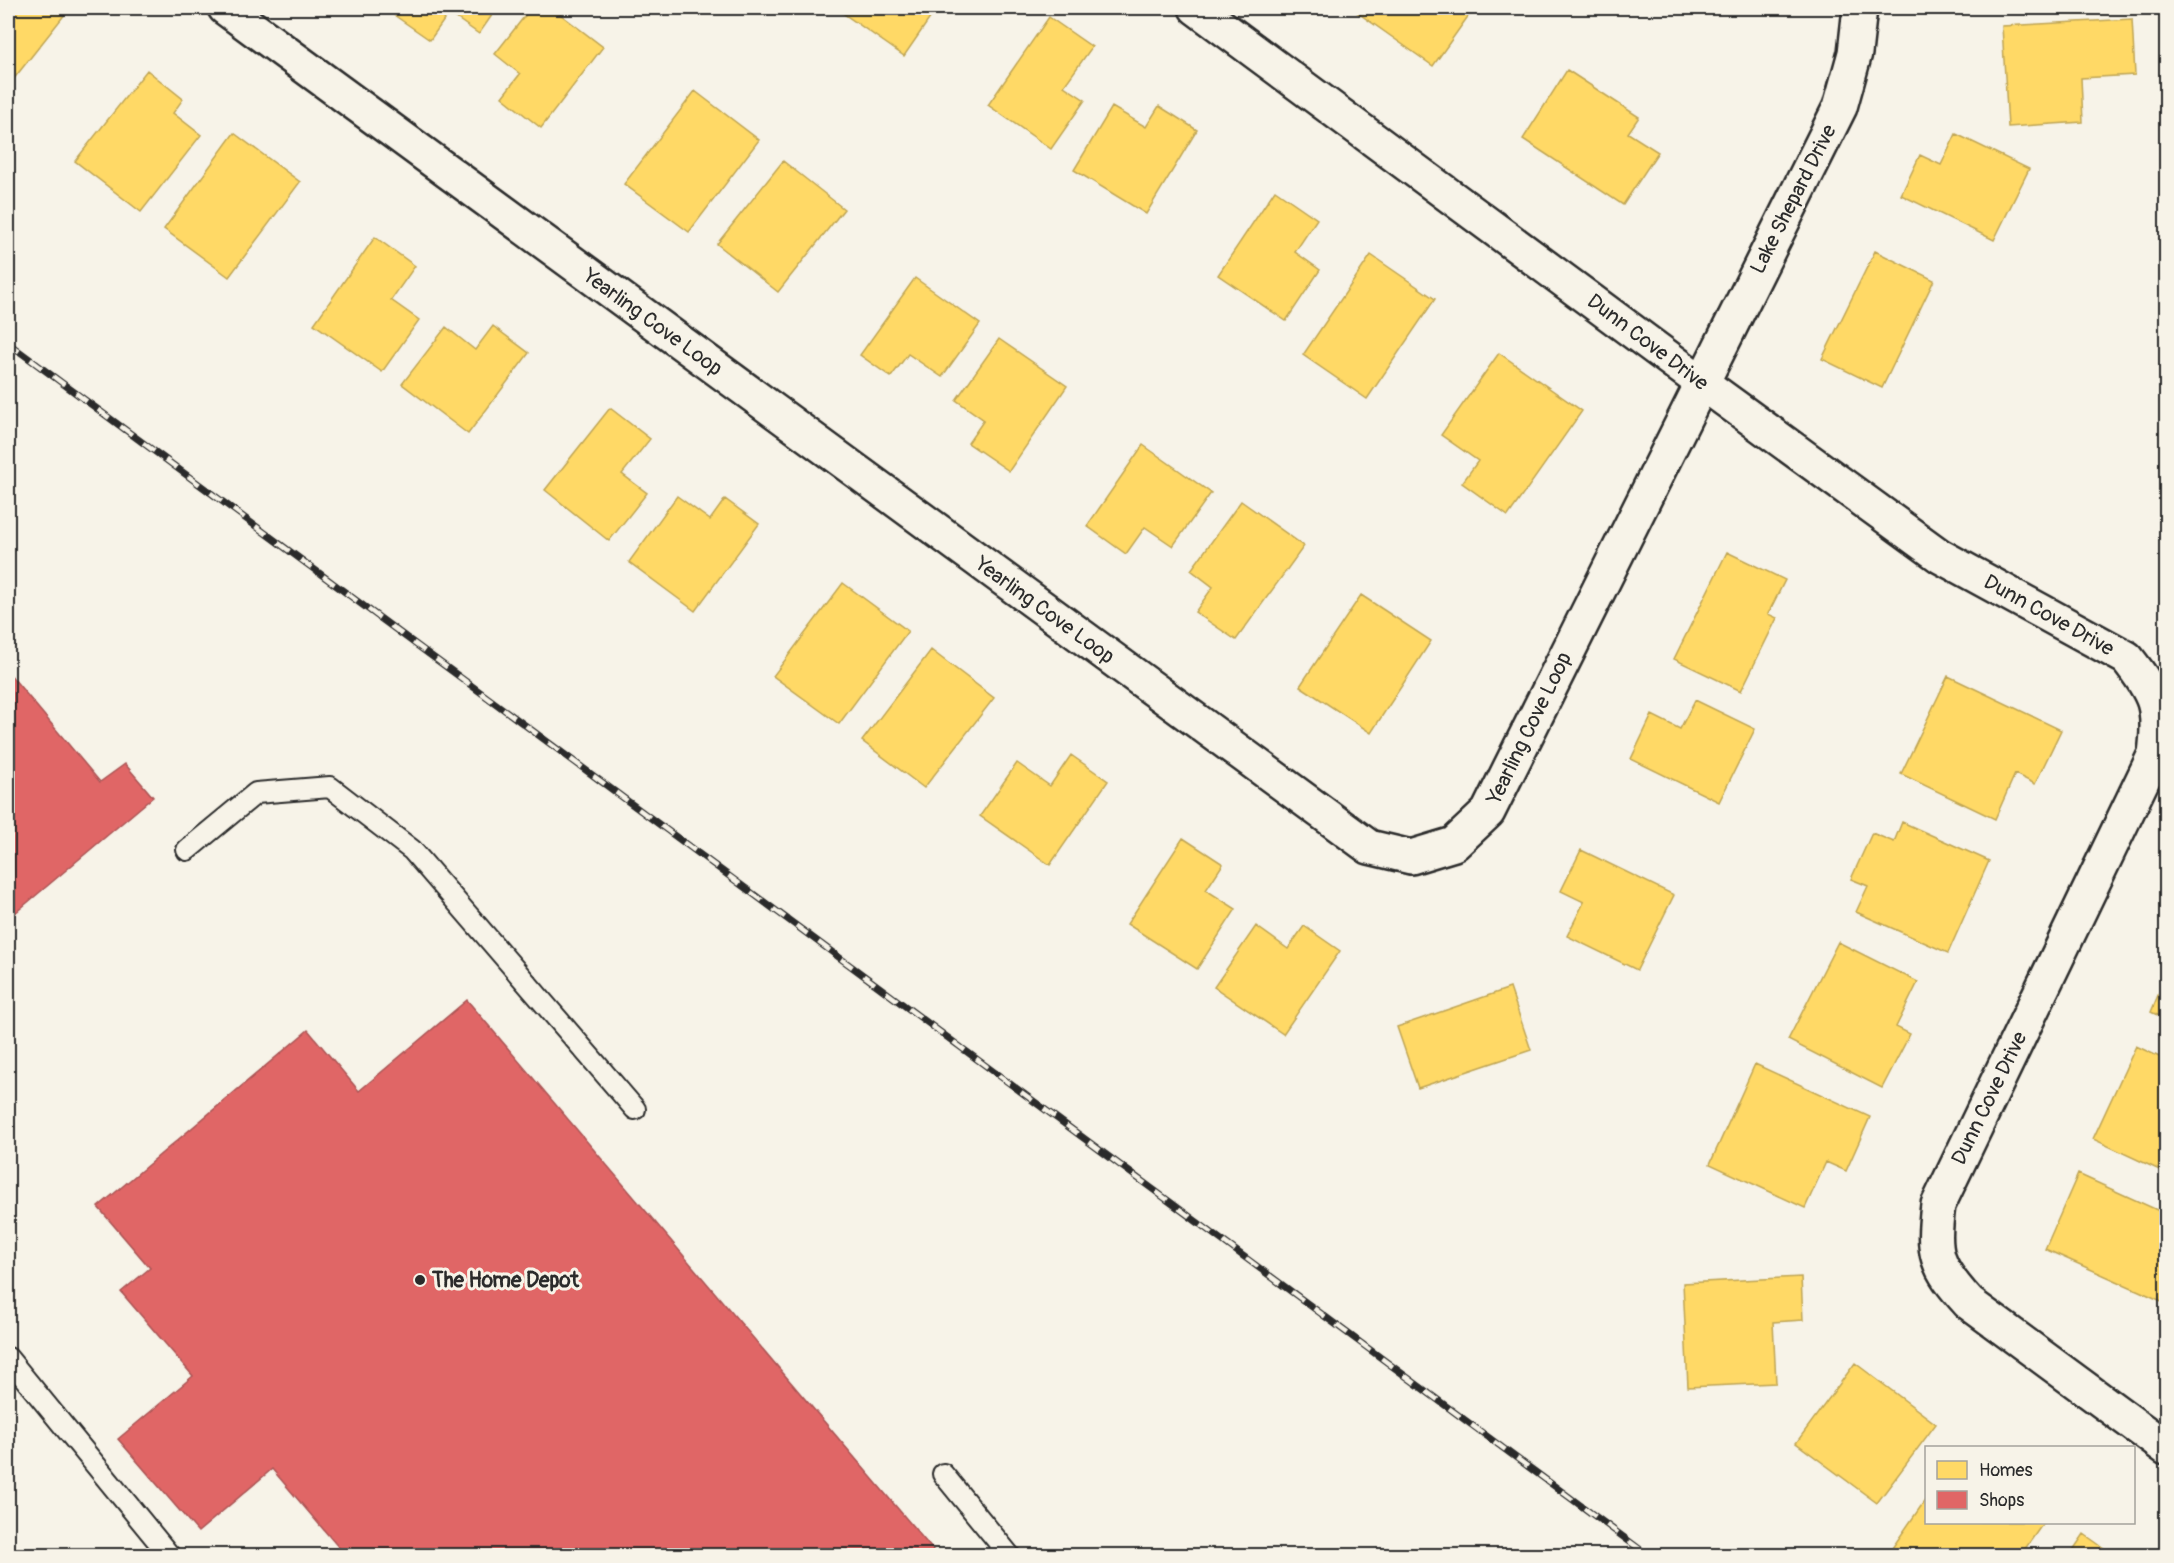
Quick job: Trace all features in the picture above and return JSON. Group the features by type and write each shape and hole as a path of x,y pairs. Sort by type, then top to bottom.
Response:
{"street":[{"name":"Yearling Cove Loop","path":"225,8 1369,847 1411,857 1454,844 1488,812 1701,382"},
{"name":"Dunn Cove Drive","path":"1196,8 1940,556 2127,658 2144,679 2156,702 2158,730 2155,754 1938,1205 1935,1233 1937,1257 1949,1282 1968,1303 2166,1448"},
{"name":"Lake Shepard Drive","path":"1701,382 1840,107 1855,53 1860,8"}],"lane":[{"path":"187,850 256,793 330,788 412,850 635,1109"},
{"path":"8,1358 170,1556"},
{"path":"943,1474 1010,1556"}],"building: Homes":[{"path":"16,8 59,8 66,13 8,86 8,14 9,16"},
{"path":"396,8 497,8 479,34 449,13 430,40 391,13"},
{"path":"531,8 552,8 603,47 541,128 502,97 520,74 495,54"},
{"path":"937,8 904,56 837,9"},
{"path":"1351,8 1474,8 1433,66"},
{"path":"1049,17 1092,47 1064,86 1085,100 1051,149 988,105"},
{"path":"2132,19 2135,75 2081,78 2083,122 2008,127 2002,26"},
{"path":"147,70 183,99 173,113 201,135 141,212 75,161"},
{"path":"1567,70 1639,117 1628,133 1658,152 1623,205 1523,139"},
{"path":"695,91 759,140 689,232 624,184"},
{"path":"1159,106 1197,130 1146,214 1074,170 1112,107 1146,127"},
{"path":"234,133 300,182 229,277 164,229"},
{"path":"1956,134 2029,169 1994,240 1901,195 1920,155 1941,165"},
{"path":"783,161 844,209 778,292 717,244"},
{"path":"1275,190 1317,219 1295,252 1320,270 1286,321 1218,275"},
{"path":"375,237 415,266 391,300 419,320 382,372 314,324"},
{"path":"1875,251 1934,280 1882,388 1822,359"},
{"path":"1371,255 1435,299 1367,399 1303,355"},
{"path":"915,278 980,324 942,377 908,354 891,377 860,355"},
{"path":"493,326 529,353 468,434 402,384 446,327 475,350"},
{"path":"999,339 1067,386 1009,471 968,443 984,420 956,400"},
{"path":"1499,353 1582,411 1508,516 1462,483 1478,461 1441,435"},
{"path":"610,408 650,439 622,474 647,493 609,541 545,490"},
{"path":"1143,445 1211,493 1173,546 1145,527 1126,554 1087,526"},
{"path":"677,496 710,520 725,499 759,524 695,611 629,562"},
{"path":"1241,501 1304,546 1236,640 1195,612 1213,587 1191,570"},
{"path":"1727,552 1785,580 1768,614 1777,618 1741,691 1674,659"},
{"path":"843,583 908,631 839,724 773,676"},
{"path":"1361,595 1431,641 1371,733 1300,686"},
{"path":"931,650 994,698 924,788 862,741"},
{"path":"1948,676 2061,730 2035,784 2015,774 1995,819 1901,774"},
{"path":"1695,700 1755,729 1719,802 1631,759 1652,715 1680,729"},
{"path":"1071,755 1108,781 1050,865 980,816 1017,763 1050,786"},
{"path":"1902,822 1989,861 1948,953 1856,912 1868,886 1851,879 1872,833 1894,842"},
{"path":"1183,838 1223,864 1206,890 1236,909 1197,969 1127,924"},
{"path":"1581,850 1674,895 1637,970 1567,936 1584,902 1561,891"},
{"path":"1256,926 1288,949 1304,926 1340,951 1283,1034 1214,987"},
{"path":"1838,942 1918,982 1896,1027 1910,1034 1882,1088 1788,1040"},
{"path":"2166,976 2166,1019 2151,1012"},
{"path":"1510,988 1531,1050 1418,1088 1397,1027"},
{"path":"2136,1046 2166,1060 2166,1173 2093,1139"},
{"path":"1755,1064 1870,1117 1846,1171 1826,1162 1805,1208 1710,1164"},
{"path":"2078,1174 2166,1214 2166,1303 2045,1249"},
{"path":"1801,1277 1803,1320 1773,1322 1776,1383 1688,1387 1683,1283"},
{"path":"1855,1363 1936,1424 1877,1503 1796,1443"},
{"path":"1925,1500 1925,1524 2043,1524 2020,1556 1897,1556 1890,1551"},
{"path":"2084,1534 2115,1556 2069,1556"}],"building: Shops":[{"path":"8,672 100,782 125,764 153,797 8,919"},
{"name":"The Home Depot","path":"467,1000 938,1556 346,1556 272,1469 198,1532 118,1439 193,1376 121,1292 150,1268 98,1207 308,1030 359,1091"}],"railway":[{"path":"8,343 1649,1556"}],"place":[{"name":"The Home Depot","path":"420,1280"}]}
